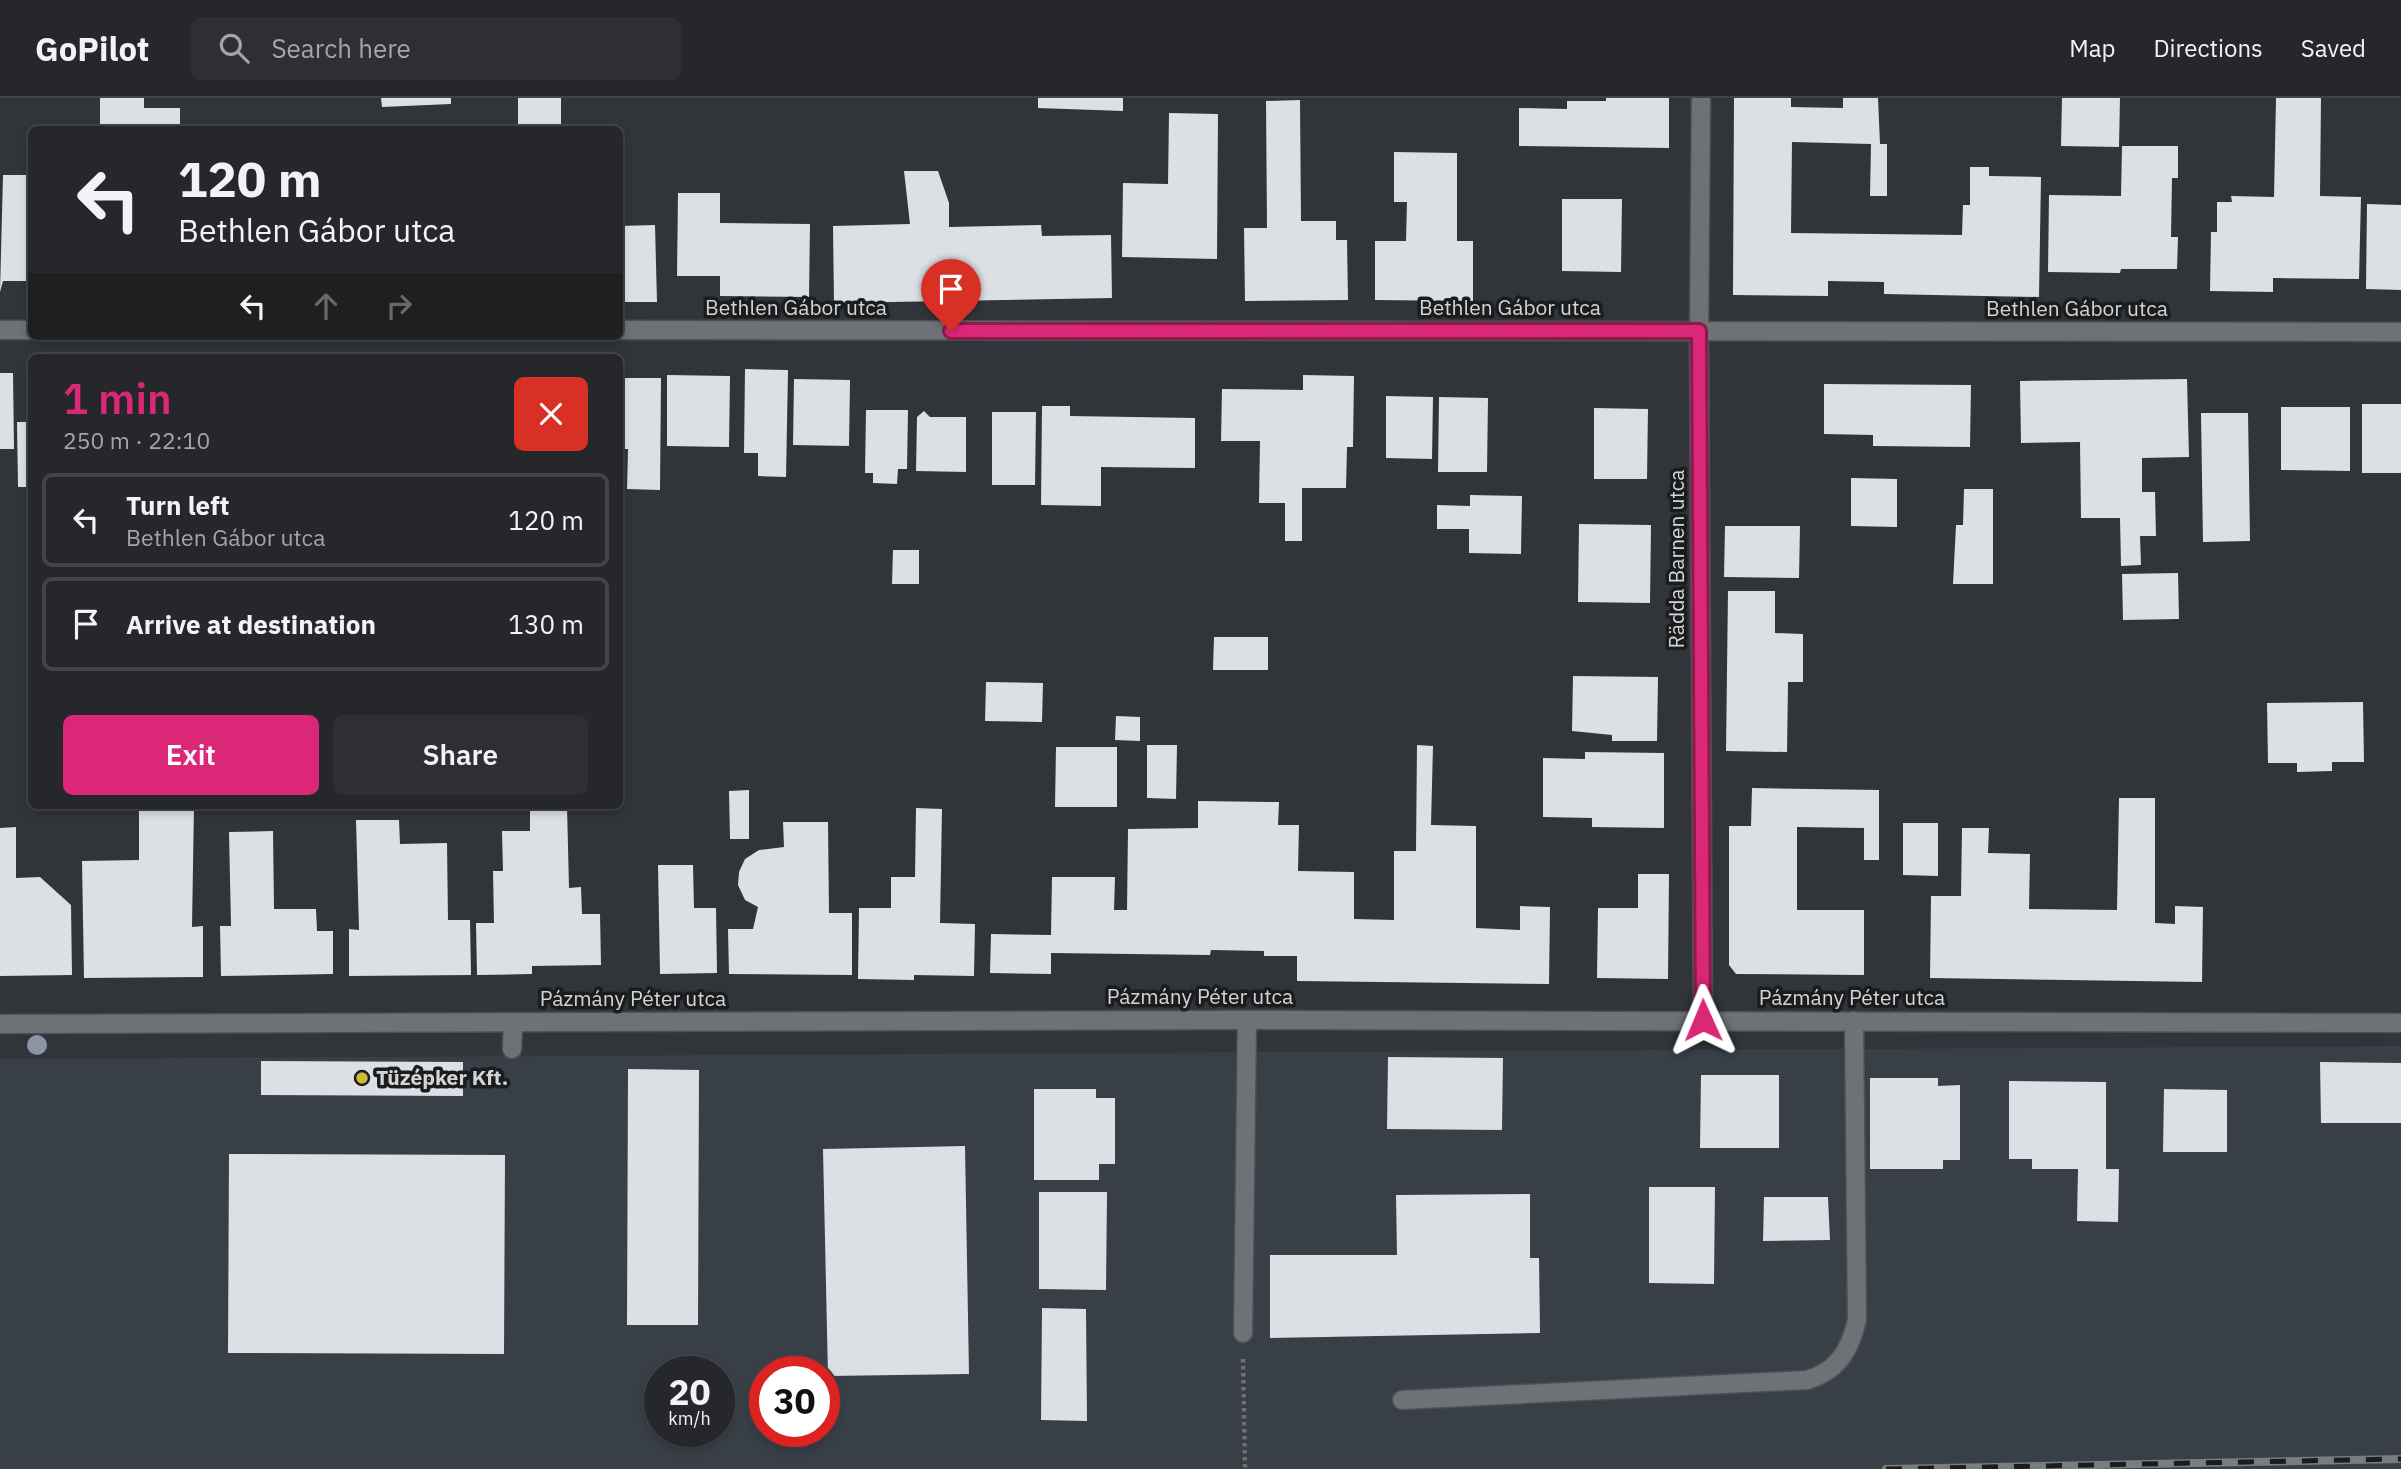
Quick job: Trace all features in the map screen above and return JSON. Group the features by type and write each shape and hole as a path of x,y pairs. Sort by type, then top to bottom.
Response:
{"street":[{"name":"Rädda Barnen utca","path":"1701,98 1699,331 1703,1020"},
{"path":"0,330 28,330"},
{"name":"Bethlen Gábor utca","path":"623,330 2401,332"},
{"path":"1243,1334 1247,1020"},
{"name":"Pázmány Péter utca","path":"0,1024 1247,1020 2401,1023"},
{"path":"1402,1400 1807,1380 1822,1376 1833,1367 1846,1353 1857,1321 1854,1021"},
{"path":"512,1049 513,1022"}],"path":[{"path":"1243,1334 1245,1469"}],"shaded area":[{"path":"2401,1046 2401,1469 0,1469 0,1059"}],"building":[{"path":"100,98 144,98 144,108 180,108 180,126 100,126"},
{"path":"381,98 451,98 451,104 382,107"},
{"path":"518,98 561,98 561,126 518,126"},
{"path":"1038,98 1123,98 1123,111 1038,108"},
{"path":"1606,98 1669,98 1669,148 1519,146 1519,108 1567,109 1567,101 1606,101"},
{"path":"1734,98 1791,98 1791,107 1843,108 1843,98 1878,98 1880,144 1887,144 1887,196 1870,196 1871,144 1792,142 1791,233 1962,235 1963,205 1970,205 1970,167 1989,167 1989,176 2041,177 2039,297 1884,294 1884,282 1828,281 1828,296 1733,295"},
{"path":"2062,98 2120,98 2119,147 2061,146"},
{"path":"2276,98 2321,98 2320,196 2361,197 2359,279 2273,278 2273,292 2210,291 2211,232 2217,232 2217,202 2232,202 2231,196 2274,197"},
{"path":"1300,100 1301,221 1336,221 1336,240 1347,240 1348,300 1245,301 1244,228 1267,228 1266,101"},
{"path":"1169,113 1218,114 1217,259 1122,257 1123,183 1168,184"},
{"path":"2122,146 2178,146 2178,178 2172,178 2171,237 2178,237 2177,269 2121,269 2120,273 2048,272 2049,195 2121,196"},
{"path":"1394,152 1457,153 1457,241 1473,241 1473,301 1375,300 1375,241 1406,241 1407,202 1394,202"},
{"path":"904,171 938,171 949,203 949,227 1041,225 1042,236 1111,235 1112,298 834,303 833,226 910,224"},
{"path":"3,175 28,175 28,281 3,281 0,292"},
{"path":"678,193 720,193 720,223 810,224 809,297 720,296 720,276 677,276"},
{"path":"1562,199 1622,199 1621,272 1562,271"},
{"path":"2367,204 2401,205 2401,290 2366,289"},
{"path":"655,225 657,302 623,302 623,226"},
{"path":"745,369 788,370 786,477 758,476 758,453 744,453"},
{"path":"0,373 13,373 14,449 0,449"},
{"path":"667,375 730,376 729,447 667,446"},
{"path":"1303,375 1354,376 1353,447 1347,447 1346,488 1302,488 1302,541 1285,541 1285,503 1259,503 1260,441 1221,441 1222,389 1303,390"},
{"path":"623,378 661,378 660,490 627,489 628,449 623,449"},
{"path":"794,379 850,380 849,446 793,445"},
{"path":"2187,379 2189,457 2142,458 2142,492 2155,492 2156,536 2140,536 2141,565 2121,566 2120,518 2081,518 2080,442 2021,443 2020,381"},
{"path":"1824,384 1971,385 1970,447 1873,446 1873,435 1824,434"},
{"path":"1386,396 1433,397 1432,459 1386,458"},
{"path":"1439,397 1488,398 1487,472 1438,472"},
{"path":"2362,404 2401,404 2401,473 2362,473"},
{"path":"1042,406 1070,406 1070,416 1195,418 1195,468 1101,467 1101,506 1041,505"},
{"path":"2281,407 2350,407 2350,471 2281,470"},
{"path":"1594,408 1648,409 1647,479 1594,479"},
{"path":"866,410 908,410 907,469 898,469 897,484 873,483 873,473 865,473"},
{"path":"924,411 930,417 966,417 966,472 916,471 917,417"},
{"path":"992,412 1036,412 1035,485 992,485"},
{"path":"2201,413 2248,413 2250,541 2203,542"},
{"path":"17,422 28,422 28,487 18,487"},
{"path":"1851,478 1897,479 1897,527 1851,526"},
{"path":"1964,489 1993,489 1993,584 1953,584 1956,525 1963,525"},
{"path":"1470,495 1522,496 1521,554 1469,553 1469,529 1437,529 1437,505 1470,506"},
{"path":"1579,524 1651,525 1650,603 1578,602"},
{"path":"1725,526 1800,526 1799,578 1724,577"},
{"path":"893,550 919,550 919,584 892,584"},
{"path":"2178,573 2179,619 2123,620 2122,574"},
{"path":"1728,591 1775,591 1775,633 1803,634 1803,682 1788,682 1787,752 1726,751"},
{"path":"1214,637 1268,637 1268,670 1213,670"},
{"path":"1573,676 1658,677 1657,741 1612,741 1612,735 1572,731"},
{"path":"986,682 1043,683 1042,722 985,721"},
{"path":"2363,702 2364,762 2332,762 2332,771 2297,772 2297,763 2268,763 2267,703"},
{"path":"1116,716 1140,717 1140,741 1115,740"},
{"path":"1147,745 1177,745 1176,799 1147,798"},
{"path":"1417,745 1433,746 1431,825 1476,826 1476,928 1520,930 1520,906 1550,907 1549,984 1297,981 1297,956 1264,956 1264,951 1211,950 1210,955 1051,953 1051,974 990,973 991,934 1051,935 1052,877 1115,877 1114,910 1127,910 1128,829 1198,828 1198,801 1279,802 1278,825 1299,825 1298,871 1354,872 1354,919 1394,920 1394,851 1416,851"},
{"path":"1056,747 1117,747 1117,807 1055,807"},
{"path":"1585,752 1664,753 1664,828 1592,827 1592,818 1543,817 1543,758 1585,759"},
{"path":"1752,788 1879,790 1879,860 1864,860 1864,828 1797,827 1797,910 1864,910 1864,975 1736,974 1729,965 1729,826 1751,826"},
{"path":"749,790 749,839 730,839 729,791"},
{"path":"2119,798 2155,798 2155,923 2175,924 2175,906 2203,907 2202,982 1930,978 1931,896 1961,896 1962,828 1989,828 1988,853 2030,854 2029,909 2117,910"},
{"path":"916,808 942,809 940,923 975,924 974,976 914,975 914,980 858,979 859,908 891,908 891,877 915,877"},
{"path":"139,809 194,809 192,927 203,926 203,977 84,978 82,861 139,860"},
{"path":"530,809 567,809 569,888 581,887 582,914 600,914 601,965 532,966 532,974 477,975 476,923 494,923 493,871 503,871 502,831 530,831"},
{"path":"356,820 399,820 400,844 447,843 448,920 470,920 471,975 349,976 349,929 359,930"},
{"path":"783,822 828,822 829,913 852,913 852,975 729,974 728,929 753,929 758,907 745,900 738,885 739,872 745,859 759,850 784,847"},
{"path":"1903,823 1938,823 1938,876 1903,875"},
{"path":"16,827 16,878 40,877 71,905 72,975 0,976 0,828"},
{"path":"273,831 274,909 316,909 317,931 333,931 333,974 221,976 220,926 231,926 229,832"},
{"path":"658,865 693,865 694,908 716,908 717,973 660,974"},
{"path":"1638,874 1669,874 1668,979 1597,978 1598,908 1638,908"},
{"path":"1388,1057 1503,1058 1502,1130 1387,1129"},
{"name":"Tüzépker Kft.","path":"261,1061 463,1062 463,1096 261,1095"},
{"path":"2320,1062 2401,1063 2401,1123 2321,1123"},
{"path":"628,1069 699,1070 698,1325 627,1325"},
{"path":"1701,1075 1779,1075 1779,1148 1700,1148"},
{"path":"1870,1078 1938,1078 1938,1086 1960,1085 1960,1160 1943,1160 1943,1169 1870,1169"},
{"path":"2009,1081 2106,1082 2106,1169 2119,1169 2118,1222 2077,1221 2078,1169 2032,1169 2032,1159 2009,1159"},
{"path":"1034,1089 1096,1089 1096,1098 1115,1098 1115,1164 1099,1164 1099,1180 1034,1180"},
{"path":"2164,1089 2227,1090 2227,1152 2163,1152"},
{"path":"965,1146 969,1374 840,1376 840,1356 828,1356 823,1149"},
{"path":"229,1154 505,1155 504,1354 228,1353"},
{"path":"1649,1187 1715,1187 1714,1284 1649,1283"},
{"path":"1039,1192 1107,1192 1106,1290 1039,1289"},
{"path":"1530,1194 1530,1258 1539,1258 1540,1333 1270,1338 1270,1255 1397,1255 1396,1195"},
{"path":"1764,1197 1828,1197 1830,1240 1763,1241"},
{"path":"1042,1308 1086,1309 1087,1421 1041,1420"}],"railway":[{"path":"1886,1469 2401,1459"}],"place":[{"name":"Tüzépker Kft.","path":"362,1078"}],"route":[{"path":"951,331 1699,331 1703,1020"}]}
